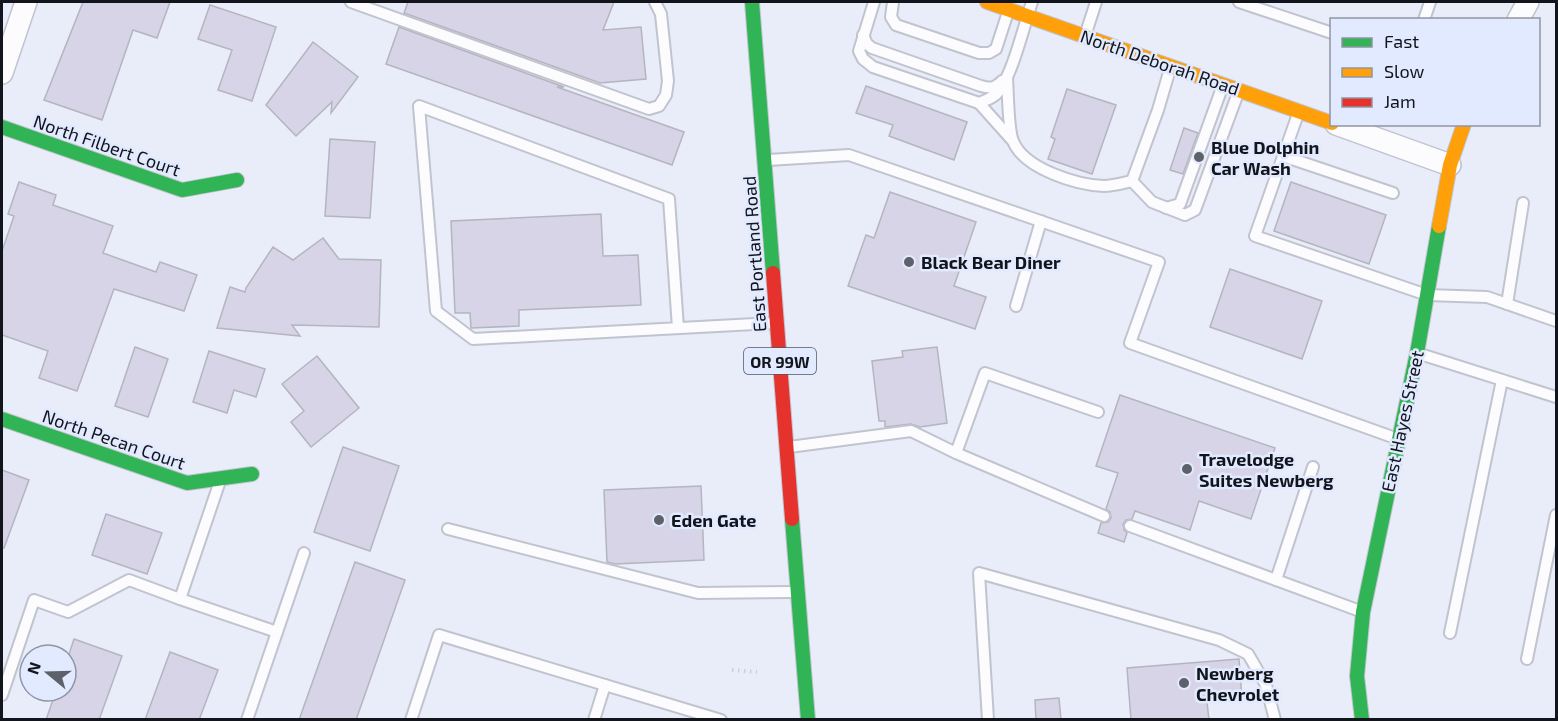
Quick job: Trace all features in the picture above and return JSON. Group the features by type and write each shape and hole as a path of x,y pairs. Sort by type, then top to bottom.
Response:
{"street":[{"path":"2,73 26,2"},
{"name":"East Portland Road","path":"752,2 808,720"},
{"name":"North Deborah Road","path":"987,2 1330,122"},
{"path":"1519,18 1528,2"},
{"path":"1342,126 1450,165"},
{"name":"East Hayes Street","path":"1362,720 1358,675 1363,612 1417,353 1450,165 1463,126"},
{"name":"North Filbert Court","path":"2,127 182,190 237,180"},
{"name":"North Pecan Court","path":"2,419 187,483 252,474"}],"lane":[{"path":"351,2 649,110 659,106 666,95 668,81 661,14 655,2"},
{"path":"874,2 859,51 863,59 873,67 979,103 1012,141 1024,159 1043,170 1082,183 1106,186 1132,181"},
{"path":"893,2 891,17 896,25 979,53 989,53 996,48 1009,9"},
{"path":"979,103 998,93 1007,77 1032,2"},
{"path":"1085,36 1096,2"},
{"path":"1239,2 1330,32"},
{"path":"1425,18 1430,2"},
{"path":"863,35 867,44 873,48 989,88 996,87 1007,77"},
{"path":"1132,181 1158,110 1171,66"},
{"path":"1007,77 1012,141"},
{"path":"1166,208 1180,204 1223,84"},
{"path":"1132,181 1152,202 1185,215 1195,210 1239,90"},
{"path":"678,328 669,199 419,106 436,311 473,339 777,323"},
{"path":"1299,111 1255,236 1427,295 1487,297 1557,321"},
{"path":"764,160 849,154 1159,262 1130,343 1398,439"},
{"path":"1283,156 1394,193"},
{"path":"1507,304 1523,203"},
{"path":"1016,306 1041,221"},
{"path":"1417,353 1557,397"},
{"path":"956,453 985,373 1098,412"},
{"path":"1450,633 1502,380"},
{"path":"786,448 911,431 956,453 1104,516"},
{"path":"1276,580 1313,467"},
{"path":"180,599 222,478"},
{"path":"1527,659 1557,515"},
{"path":"1130,526 1363,612"},
{"path":"448,529 698,593 798,592"},
{"path":"247,720 304,553"},
{"path":"988,720 979,573 1220,640 1248,654 1266,685 1275,720"},
{"path":"2,695 34,600 68,612 129,580 277,632"},
{"path":"411,720 439,635 721,720"},
{"path":"594,720 605,684"}],"path":[{"path":"732,670 758,672"}],"building":[{"path":"83,2 170,2 157,38 133,30 102,120 44,100"},
{"path":"408,2 614,2 603,30 641,27 646,79 600,83 404,13"},
{"path":"210,5 276,27 252,101 218,90 232,50 198,39"},
{"path":"399,27 684,132 672,165 386,64"},
{"path":"313,42 358,77 331,113 332,102 296,136 266,105"},
{"path":"866,86 967,122 954,160 889,136 893,125 856,113"},
{"path":"1067,89 1116,105 1092,174 1048,159 1055,139 1051,137"},
{"path":"1184,128 1198,133 1183,174 1170,170"},
{"path":"330,139 375,142 370,218 325,216"},
{"path":"19,182 56,195 53,205 113,226 103,253 156,272 160,262 197,275 184,311 114,289 77,391 39,378 48,351 2,335 2,251 14,216 8,214"},
{"path":"1291,182 1386,215 1369,264 1274,231"},
{"name":"Black Bear Diner","path":"890,192 976,222 954,286 986,297 975,329 848,286 866,235 874,238"},
{"path":"601,214 603,256 638,255 641,305 519,310 519,326 471,328 470,313 455,313 451,221"},
{"path":"323,238 339,259 381,260 379,327 292,325 300,336 217,328 230,287 245,292 273,247 293,260"},
{"path":"1230,269 1322,301 1302,359 1210,327"},
{"path":"135,347 168,359 148,417 115,406"},
{"path":"937,347 947,423 920,427 911,424 885,427 885,421 879,421 872,361 903,357 902,351"},
{"path":"209,351 265,369 256,397 234,390 227,413 193,402"},
{"path":"317,356 359,408 311,447 291,422 304,411 282,384"},
{"name":"Travelodge Suites Newberg","path":"1120,395 1275,448 1251,519 1199,501 1190,530 1135,511 1132,519 1126,520 1123,524 1127,533 1124,542 1098,533 1101,523 1108,522 1111,518 1110,512 1106,509 1118,473 1096,466"},
{"path":"343,447 399,466 370,551 314,532"},
{"path":"2,470 29,480 4,548 2,548"},
{"name":"Eden Gate","path":"701,486 704,560 615,564 607,562 604,490"},
{"path":"106,514 162,533 147,574 92,555"},
{"path":"355,562 405,580 356,720 299,720"},
{"path":"74,639 122,656 99,720 46,720 52,703 78,703 78,643 73,643"},
{"path":"170,652 218,670 199,720 145,720"},
{"name":"Newberg Chevrolet","path":"1239,659 1242,699 1207,702 1209,720 1131,720 1127,668"},
{"path":"1059,698 1061,720 1036,720 1035,700"}],"traffic: fast":[{"path":"752,2 773,273"},
{"path":"2,127 182,190 237,180"},
{"path":"1362,720 1357,676 1363,612 1417,353 1439,226"},
{"path":"2,419 187,483 252,474"},
{"path":"792,519 808,720"}],"traffic: slow":[{"path":"987,2 1330,122"},
{"path":"1439,226 1450,165 1463,126"}],"traffic: jam":[{"path":"773,273 792,519"}],"place":[{"name":"Blue Dolphin Car Wash","path":"1199,157"},
{"name":"Black Bear Diner","path":"909,262"},
{"name":"Travelodge Suites Newberg","path":"1187,469"},
{"name":"Eden Gate","path":"659,520"},
{"name":"Newberg Chevrolet","path":"1184,683"}]}
